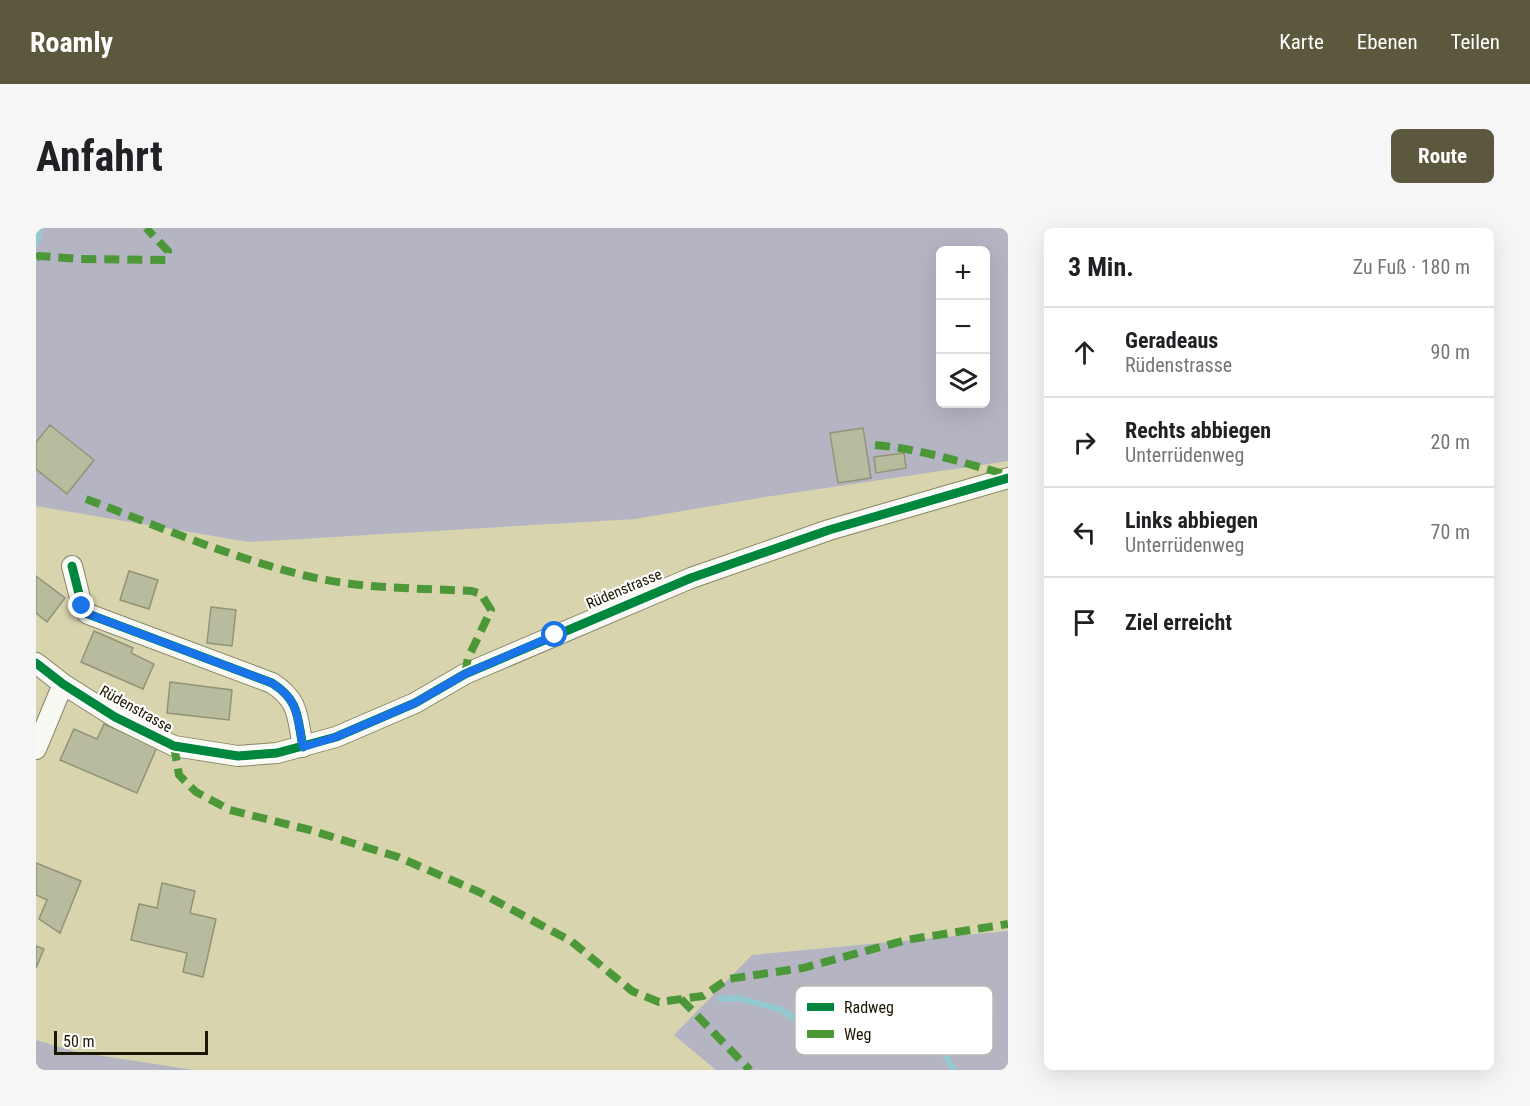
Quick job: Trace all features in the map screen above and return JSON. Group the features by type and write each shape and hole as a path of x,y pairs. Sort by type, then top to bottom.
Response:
{"street":[{"name":"Rüdenstrasse","path":"36,663 63,684 115,717 174,746 238,756 277,753 336,737 415,703 465,674 691,578 829,530 1008,478"},
{"path":"72,566 82,606 88,614 272,683 285,691 295,705 303,747"},
{"path":"36,749 63,684"}],"shaded area":[{"path":"36,228 1008,228 1008,461 635,519 249,542 36,506"},
{"path":"1008,931 1008,1070 716,1070 674,1035 752,955"},
{"path":"36,1040 77,1052 194,1070 36,1070"}],"building":[{"path":"50,425 94,460 67,494 36,469 36,442"},
{"path":"863,428 871,478 838,483 830,433"},
{"path":"904,453 906,468 876,473 874,457"},
{"path":"129,571 158,580 149,609 120,600"},
{"path":"36,576 65,598 47,622 36,613"},
{"path":"211,607 236,610 232,646 207,643"},
{"path":"94,631 133,648 131,653 154,664 143,689 81,662"},
{"path":"170,682 232,690 229,720 167,713"},
{"path":"104,724 157,747 137,793 60,760 74,729 97,739"},
{"path":"36,863 81,881 60,933 39,919 47,900 36,895"},
{"path":"162,883 195,891 190,913 216,919 203,977 183,972 187,953 131,940 139,904 157,908"},
{"path":"36,946 44,949 36,968"}],"waterway":[{"path":"36,244 41,228"},
{"path":"720,999 737,998 780,1009 795,1018"},
{"path":"945,1055 954,1070"}],"marked path":[{"path":"36,258 39,256 166,260 168,251 146,228"},
{"path":"875,445 926,453 1008,475"},
{"path":"86,499 223,551 307,576 368,586 472,591 481,594 491,610 468,658 465,674"},
{"path":"174,746 179,775 196,792 230,810 310,830 398,857 479,892 571,941 632,991 659,1002 703,996 728,979 803,968 906,940 1008,924"},
{"path":"681,999 750,1070"}],"cycle path":[{"path":"36,663 63,684 115,717 174,746 238,756 277,753 336,737 415,703 465,674 691,578 829,530 1008,478"},
{"path":"72,566 82,606 88,614 272,683 281,690 288,696 296,710 303,747"}],"route":[{"path":"82,606 88,614 272,683 285,691 295,705 303,747 336,737 415,703 465,674 555,635"}]}
